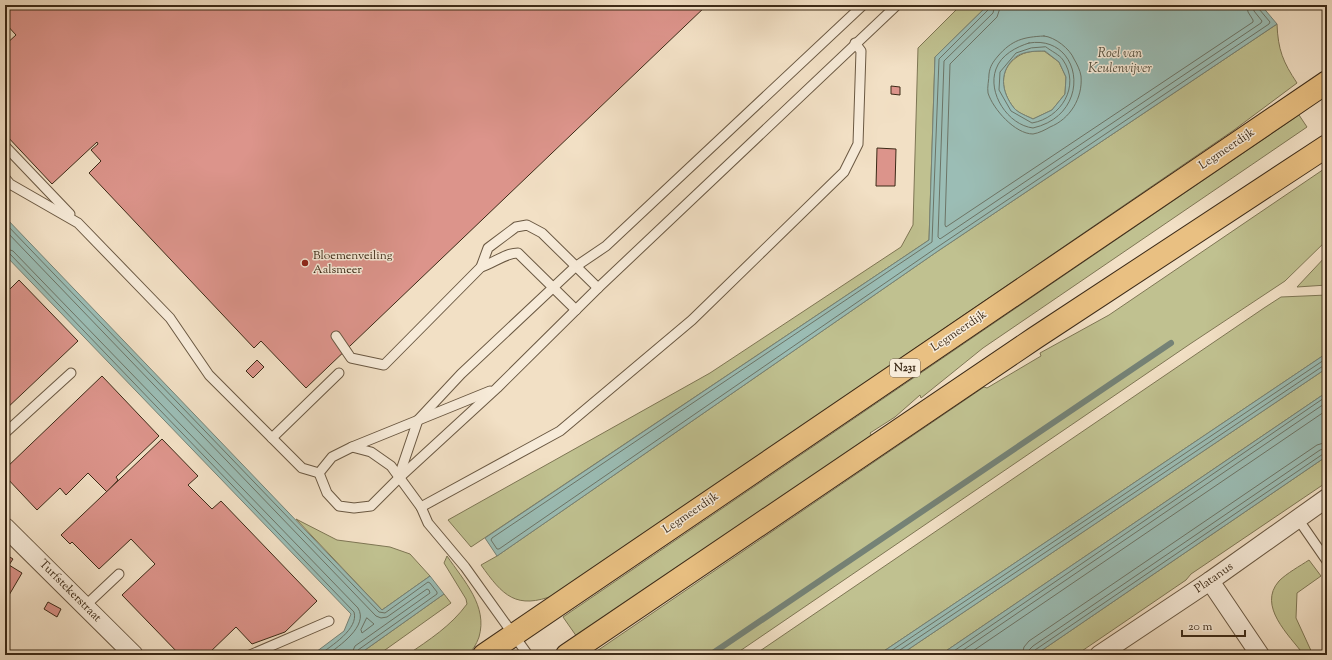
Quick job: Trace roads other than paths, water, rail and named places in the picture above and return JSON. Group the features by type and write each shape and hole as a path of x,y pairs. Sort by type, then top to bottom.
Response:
{"main road":[{"name":"Legmeerdijk","path":"484,655 1327,82"},
{"path":"567,655 1035,338 1327,146"}],"street":[{"name":"Platanus","path":"1099,655 1327,498"},
{"name":"Turfstekerstraat","path":"5,527 134,655"},
{"path":"1210,580 1260,655"}],"lane":[{"path":"399,478 418,420 461,374 576,267 606,246 863,5"},
{"path":"319,473 327,494 339,506 354,508 371,506 399,478 497,388 598,288 855,43 897,5"},
{"path":"421,507 560,432 692,320 844,172 858,144 861,50 855,43"},
{"path":"5,146 170,318 209,375 302,468 319,473"},
{"path":"5,178 10,184 78,223"},
{"path":"481,268 488,248 516,227 527,225 542,233 598,288"},
{"path":"336,336 351,358 384,365 481,268 495,263 510,253 518,252 576,310"},
{"path":"5,433 71,373"},
{"path":"272,438 339,373"},
{"path":"319,473 332,457 352,447 497,388"},
{"path":"352,447 371,452 391,466 421,507 428,523 465,567 512,635 528,655"},
{"path":"1298,519 1327,561"},
{"path":"85,606 119,574"},
{"path":"250,655 329,621"}],"water":[{"name":"Roel van Keulenvijver","path":"988,5 1261,5 1277,24 938,251 497,556 485,538 929,240 935,57","holes":["1034,51 1045,51 1059,62 1066,77 1065,94 1052,110 1033,119 1016,110 1006,95 1004,88 1004,74 1011,62 1023,53"]},
{"path":"5,217 382,610 430,576 444,594 358,655 312,655 344,631 351,614 5,255"},
{"path":"1327,353 1327,368 900,655 878,655"},
{"path":"1327,392 1327,456 1035,655 940,655"}],"waterway":[{"path":"710,655 1171,343"}],"place":[{"name":"Bloemenveiling Aalsmeer","path":"305,263"}]}
